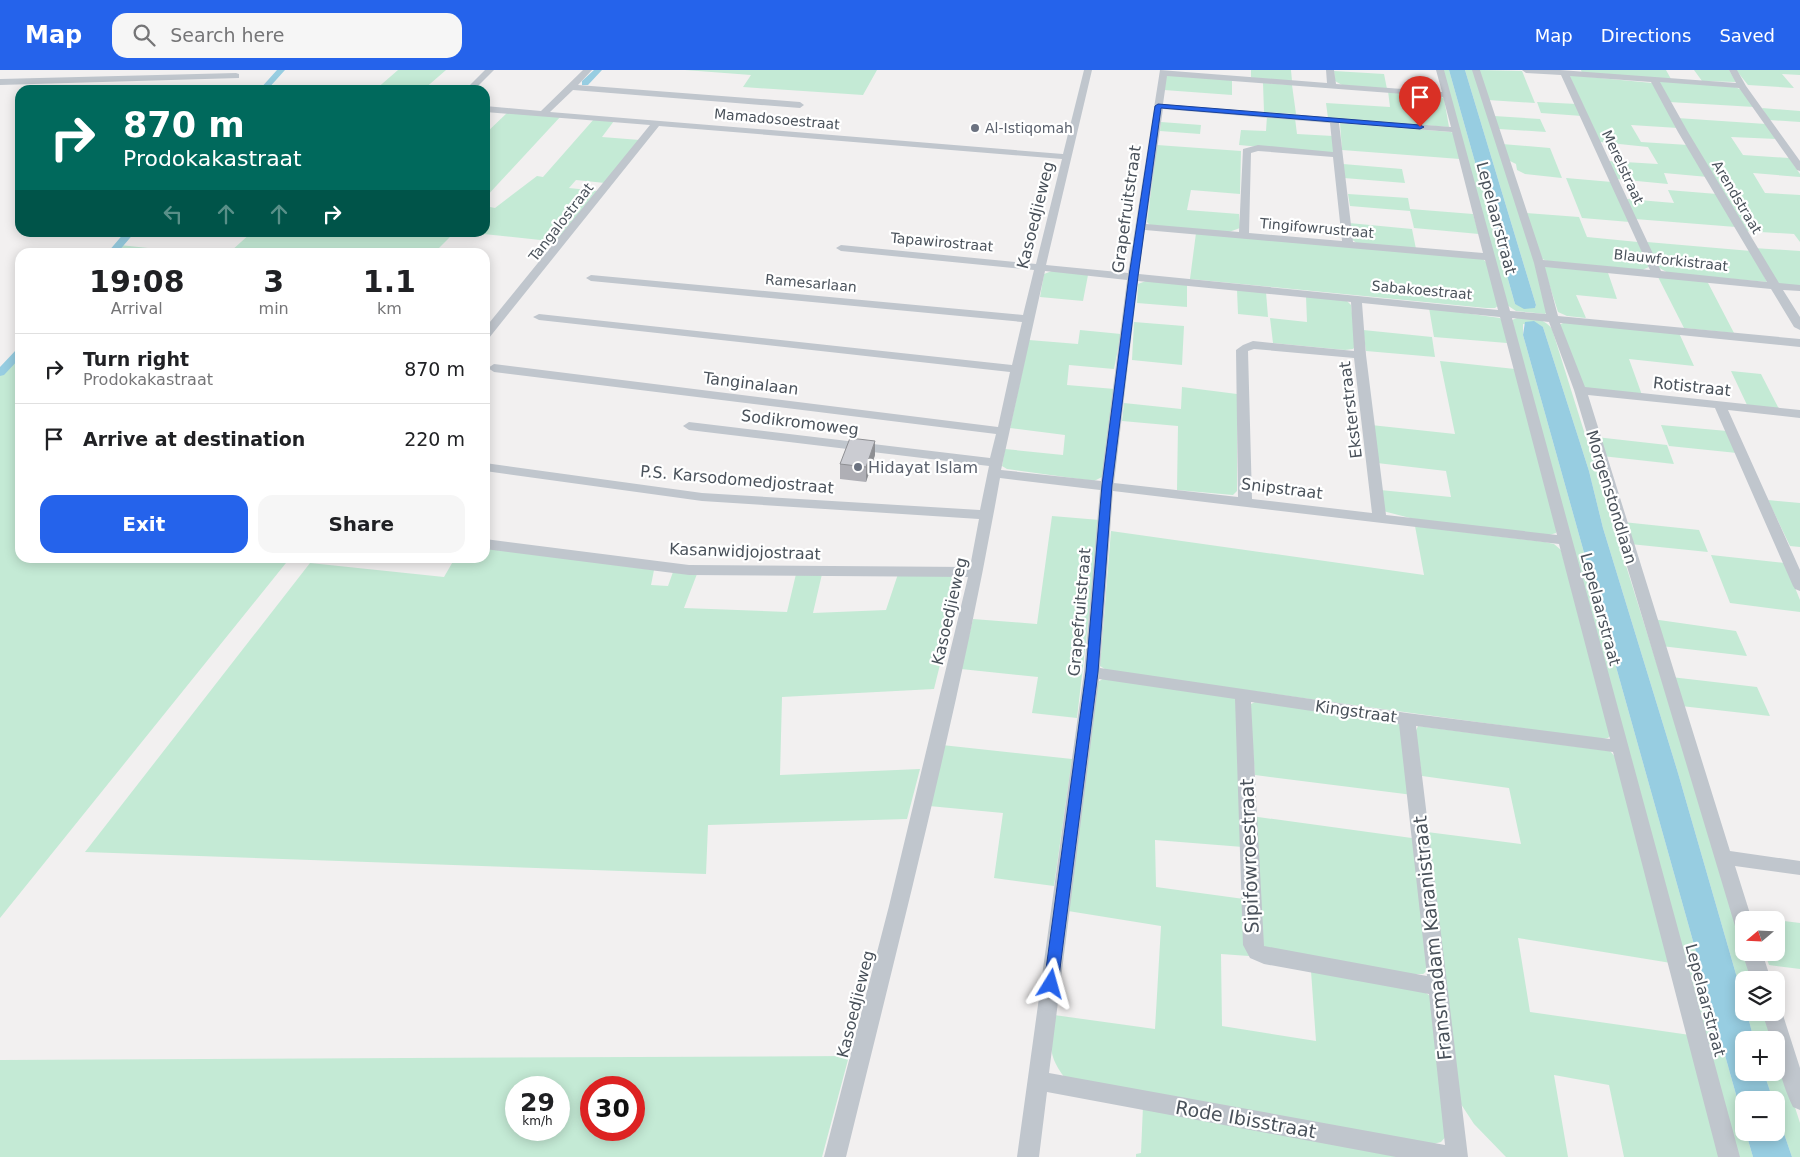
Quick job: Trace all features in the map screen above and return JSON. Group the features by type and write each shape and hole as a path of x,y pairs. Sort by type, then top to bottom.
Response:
{"street":[{"path":"474,85 490,70"},
{"path":"544,113 588,70"},
{"name":"Kasoedjieweg","path":"835,1157 898,906 976,572 1003,431 1040,267 1088,70"},
{"path":"1249,70 1249,80"},
{"path":"1330,70 1332,86"},
{"name":"Lepelaarstraat","path":"1440,70 1729,1157"},
{"name":"Morgenstondlaan","path":"1476,70 1539,263 1552,318 1580,390 1739,911"},
{"path":"1526,70 1742,86"},
{"path":"1733,70 1742,86 1800,168"},
{"path":"1163,72 1447,95"},
{"name":"Grapefruitstraat","path":"1028,1157 1092,672 1107,485 1163,72"},
{"name":"Merelstraat","path":"1564,73 1657,274"},
{"path":"0,82 236,76"},
{"name":"Arendstraat","path":"1654,79 1683,132 1800,327"},
{"path":"571,87 800,105"},
{"path":"1158,106 1455,130"},
{"name":"Mamadosoestraat","path":"490,109 1067,157"},
{"path":"1334,120 1348,244"},
{"name":"Tangalostraat","path":"490,330 657,123"},
{"path":"1244,235 1246,151 1258,148 1339,155"},
{"name":"Tingifowrustraat","path":"1141,227 1489,258"},
{"name":"Tapawirostraat","path":"841,248 1040,267"},
{"name":"Blauwforkistraat","path":"1539,263 1800,288"},
{"name":"Sabakoestraat","path":"1040,267 1800,343"},
{"name":"Ramesarlaan","path":"591,278 1028,319"},
{"name":"Eksterstraat","path":"1356,298 1360,355 1379,518"},
{"path":"539,317 1017,369"},
{"path":"1245,501 1242,350 1253,345 1360,355"},
{"name":"Tanginalaan","path":"494,368 1003,431"},
{"name":"Rotistraat","path":"1580,390 1800,414"},
{"path":"1720,406 1800,586"},
{"name":"Sodikromoweg","path":"689,426 995,468"},
{"name":"P.S. Karsodomedjostraat","path":"490,467 720,499 987,515"},
{"name":"Snipstraat","path":"995,468 1107,485 1564,540"},
{"name":"Kasanwidjojostraat","path":"490,545 689,570 976,572"},
{"name":"Kingstraat","path":"1092,672 1407,719 1620,747"},
{"name":"Sipifowroestraat","path":"1243,695 1252,945 1257,952 1264,956 1437,987"},
{"name":"Fransmadam Karanistraat","path":"1407,719 1455,1157"},
{"path":"1722,857 1800,868"},
{"path":"1775,1021 1800,1100"},
{"name":"Rode Ibisstraat","path":"1038,1081 1455,1157"}],"green space":[{"path":"398,70 446,70 429,85 381,85"},
{"path":"685,70 877,70 863,95 743,87 751,75"},
{"path":"1251,70 1291,70 1292,81 1256,79 1251,77"},
{"path":"1443,70 1449,70 1515,304 1535,308 1536,305 1465,70 1473,70 1543,287 1547,312 1545,314 1516,311 1507,305"},
{"path":"1478,70 1522,71 1535,103 1488,100"},
{"path":"1581,70 1666,70 1671,79 1582,73"},
{"path":"1694,70 1729,70 1736,82 1702,81"},
{"path":"1736,70 1800,70 1800,75 1782,74 1794,88 1748,85"},
{"path":"1334,71 1384,74 1387,89 1342,85 1335,81"},
{"path":"1168,75 1232,80 1232,95 1164,90 1165,78"},
{"path":"1569,75 1652,83 1678,128 1631,125 1641,142 1688,145 1708,177 1664,173 1668,184 1616,179 1608,161 1658,164 1648,147 1600,142"},
{"path":"1659,82 1735,87 1742,90 1755,107 1669,102"},
{"path":"1263,83 1292,85 1296,114 1264,112"},
{"path":"1388,91 1441,96 1444,99 1449,127 1328,118 1326,103 1390,107"},
{"path":"1537,102 1577,104 1582,116 1541,113"},
{"path":"1762,108 1800,111 1800,122 1769,120"},
{"path":"508,112 561,116 490,193 490,129"},
{"path":"1267,116 1295,118 1297,134 1333,136 1333,152 1239,145 1241,130 1266,131"},
{"path":"1494,116 1540,119 1546,132 1499,129"},
{"path":"1677,118 1766,124 1777,139 1731,137 1743,155 1789,158 1800,174 1800,177 1753,173 1765,193 1800,195 1800,242 1794,234 1745,231"},
{"path":"594,119 614,121 602,137 640,140 605,183 576,180 569,188 598,191 559,242 490,235 490,207 495,208 537,176 543,177"},
{"path":"1161,122 1201,125 1200,134 1160,131"},
{"path":"1340,123 1451,132 1453,133 1460,159 1342,150"},
{"path":"1502,144 1550,148 1562,178 1525,174 1517,170 1516,164 1508,160"},
{"path":"1157,145 1241,151 1240,194 1191,190 1187,210 1239,214 1240,228 1229,232 1150,225 1147,222"},
{"path":"1343,164 1402,169 1405,183 1344,178"},
{"path":"1566,178 1612,182 1630,222 1582,218"},
{"path":"1668,190 1717,194 1736,227 1635,219 1627,199 1674,203"},
{"path":"1348,194 1408,198 1410,209 1473,214 1479,234 1414,228 1410,211 1350,206"},
{"path":"1526,213 1579,217 1587,237 1638,242 1649,267 1642,270 1547,261 1540,258"},
{"path":"1349,223 1412,229 1416,249 1358,244 1351,239"},
{"path":"1196,233 1483,259 1487,263 1499,305 1495,308 1486,308 1190,279"},
{"path":"246,237 450,237 439,248 234,248"},
{"path":"1647,242 1751,251 1767,282 1668,273 1658,267"},
{"path":"120,245 148,248 117,248"},
{"path":"1754,248 1800,251 1800,286 1780,284 1773,280"},
{"path":"1548,265 1607,270 1617,299 1576,295 1586,318 1567,316 1558,312 1544,268"},
{"path":"1052,271 1088,275 1083,301 1040,297 1044,274"},
{"path":"1658,277 1707,281 1734,333 1684,328"},
{"path":"1146,281 1187,285 1187,307 1137,303 1138,284"},
{"path":"1237,290 1266,292 1268,317 1238,314"},
{"path":"1306,296 1347,301 1351,305 1356,345 1353,349 1345,350 1273,343 1270,318 1307,322"},
{"path":"1429,308 1500,318 1503,321 1507,343 1434,337"},
{"path":"1517,318 1541,321 1545,322 1552,329 1735,914 1735,961 1748,961 1751,971 1735,971 1678,773 1603,528 1589,471 1543,327 1523,324 1523,335 1735,1091 1735,1141 1748,1141 1753,1157 1734,1157 1512,320"},
{"path":"1134,322 1184,326 1182,365 1132,360"},
{"path":"1565,322 1679,333 1694,366 1629,359 1642,395 1580,386 1559,325"},
{"path":"1080,330 1121,334 1114,369 1069,365 1067,385 1115,389 1102,477 1094,481 1007,469 1002,466 1005,449 1063,455 1065,435 1010,428 1029,340 1078,344"},
{"path":"1363,330 1432,337 1435,357 1366,351"},
{"path":"1440,361 1515,369 1557,529 1556,533 1549,535 1414,519 1383,511 1380,490 1451,497 1446,471 1377,463 1371,425 1455,434"},
{"path":"11,362 15,362 15,563 286,563 0,918 0,373"},
{"path":"1731,371 1761,374 1779,409 1747,405"},
{"path":"1182,387 1237,394 1237,491 1233,495 1177,490 1178,426 1122,421 1124,403 1181,409"},
{"path":"1661,425 1727,431 1737,453 1669,446"},
{"path":"1596,437 1667,445 1674,464 1602,456"},
{"path":"1768,500 1800,503 1800,547 1790,546"},
{"path":"1052,516 1100,520 1077,718 1032,713 1038,677 961,669 973,619 1037,624"},
{"path":"1623,522 1699,530 1708,552 1630,544"},
{"path":"1415,526 1545,542 1554,544 1561,550 1612,734 1608,738 1600,739 1108,671 1100,666 1111,531 1424,575"},
{"path":"490,549 654,570 651,585 668,586 673,572 697,574 684,608 787,612 796,574 822,574 813,613 886,610 898,574 962,575 934,689 782,697 780,775 920,769 907,819 708,825 706,874 85,852 310,563 444,577 452,563 490,563"},
{"path":"1711,555 1785,563 1800,600 1800,612 1730,603"},
{"path":"1652,619 1736,631 1747,656 1661,646"},
{"path":"1671,677 1757,687 1770,716 1681,706"},
{"path":"1104,678 1234,698 1239,703 1243,847 1155,840 1156,887 1244,899 1249,956 1221,954 1222,1026 1316,1041 1311,971 1421,989 1430,996 1448,1134 1441,1142 1429,1145 1065,1078 1052,1055 1051,1041 1054,1015 1155,1029 1161,926 1068,911 1098,682"},
{"path":"1255,702 1399,722 1413,795 1255,775 1249,705"},
{"path":"1418,726 1610,751 1618,760 1671,963 1518,938 1530,1012 1690,1035 1722,1157 1624,1157 1609,1085 1554,1075 1568,1157 1506,1157 1474,1124 1455,1095 1427,832 1521,844 1509,788 1422,776 1415,733"},
{"path":"942,745 1072,759 1054,886 994,878 1003,813 929,806"},
{"path":"1251,816 1419,839 1429,969 1423,974 1411,974 1269,950 1258,942"},
{"path":"1785,921 1800,923 1800,969 1769,965 1768,961 1785,961"},
{"path":"1749,1021 1768,1021 1771,1031 1752,1031"},
{"path":"849,1056 822,1157 0,1157 0,1060"},
{"path":"1785,1076 1800,1123 1800,1157 1792,1157 1785,1136 1785,1091 1770,1091 1767,1081 1785,1081"},
{"path":"1143,1106 1423,1157 1136,1157 1136,1154 1141,1153"}],"water":[{"path":"1449,70 1465,70 1536,305 1535,308 1524,309 1515,304"},
{"path":"1534,321 1543,327 1589,471 1603,528 1678,773 1735,971 1735,1021 1749,1021 1752,1031 1735,1031 1735,1081 1767,1081 1770,1091 1735,1091 1523,335 1525,322"},
{"path":"1785,1136 1792,1157 1753,1157 1748,1141 1785,1141"}],"building":[{"path":"850,438 875,441 866,467 840,464"}],"waterway":[{"path":"268,85 281,70"},
{"path":"585,83 598,70"},
{"path":"117,248 126,237"},
{"path":"0,373 15,357"}],"place":[{"name":"Al-Istiqomah","path":"975,128"},
{"name":"Hidayat Islam","path":"858,467"}],"route":[{"path":"1051,984 1092,672 1107,485 1158,106 1420,127"}]}
